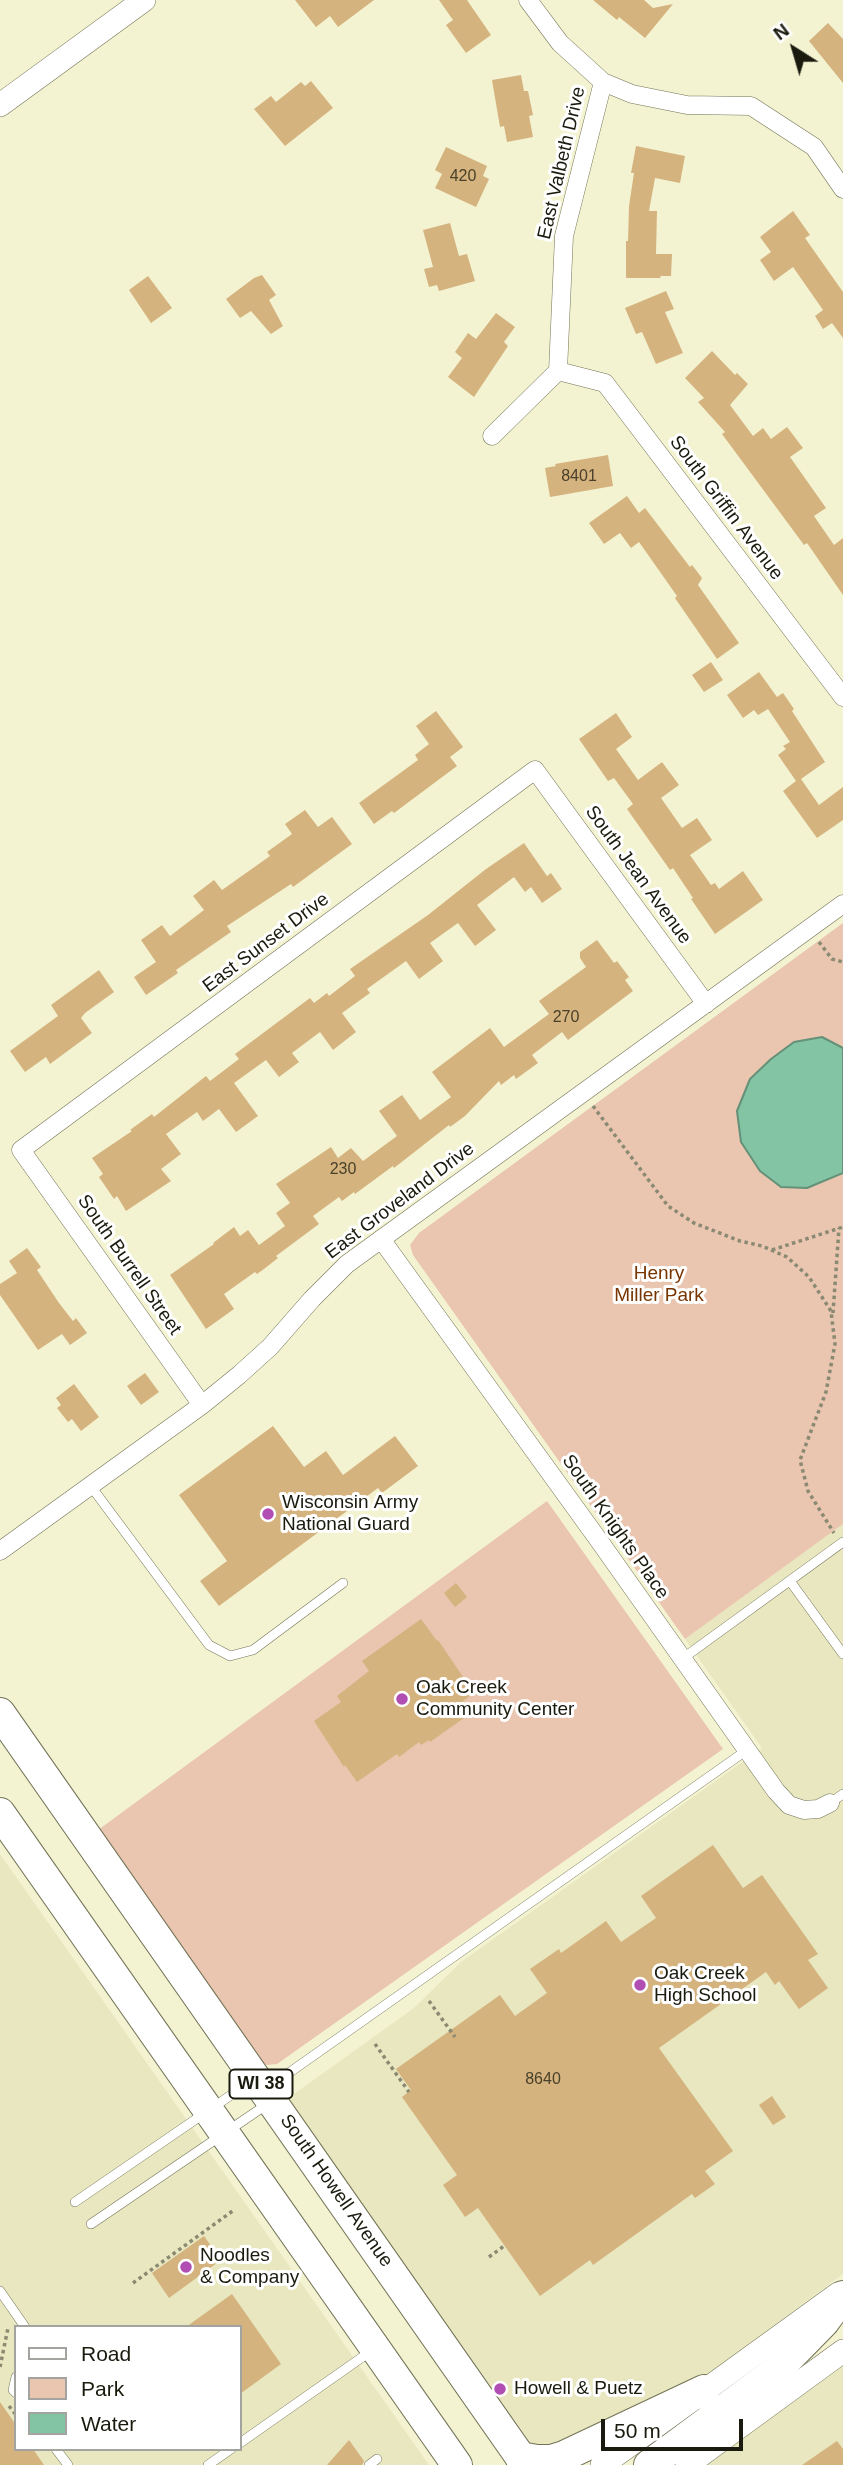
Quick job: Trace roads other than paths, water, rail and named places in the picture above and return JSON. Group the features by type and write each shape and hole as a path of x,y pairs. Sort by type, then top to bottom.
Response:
{"main road":[{"name":"South Howell Avenue","path":"0,1713 523,2461"},
{"name":"WI 38","path":"0,1813 457,2465"},
{"path":"649,2465 776,2371 824,2322 843,2296"},
{"path":"523,2461 551,2460 564,2456 704,2390"}],"street":[{"path":"0,105 144,0"},
{"path":"528,0 560,43 603,82 632,94 687,105 751,106 814,146 843,189"},
{"name":"East Valbeth Drive","path":"558,371 564,236 603,82"},
{"path":"492,436 558,371"},
{"name":"South Griffin Avenue","path":"558,371 605,383 843,697"},
{"name":"South Jean Avenue","path":"536,770 706,1004"},
{"name":"East Sunset Drive","path":"21,1150 536,770"},
{"name":"East Groveland Drive","path":"0,1551 202,1405 271,1346 332,1278 381,1239 843,904"},
{"name":"South Burrell Street","path":"21,1150 202,1405"},
{"name":"South Knights Place","path":"381,1239 776,1791 789,1805 804,1810 818,1809 836,1798"},
{"path":"602,2465 843,2290"},
{"path":"687,2465 843,2351"}],"lane":[{"path":"90,1485 209,1645 230,1656 253,1650 342,1583"},
{"path":"682,1659 842,1543"},
{"path":"790,1581 843,1654"},
{"path":"91,2224 217,2122 747,1749"},
{"path":"75,2202 217,2122 265,2089"},
{"path":"0,2291 23,2325"},
{"path":"242,2442 375,2348"},
{"path":"208,2465 228,2451"}],"water":[{"path":"822,1037 843,1048 843,1173 807,1188 781,1187 760,1171 741,1142 737,1111 750,1079 771,1059 794,1042"}],"place":[{"name":"Wisconsin Army National Guard","path":"268,1514"},
{"name":"Oak Creek Community Center","path":"402,1699"},
{"name":"Oak Creek High School","path":"640,1985"},
{"name":"Noodles & Company","path":"186,2267"},
{"name":"Howell & Puetz","path":"500,2389"}],"park label":[{"name":"Henry Miller Park","path":"659,1285"}]}
